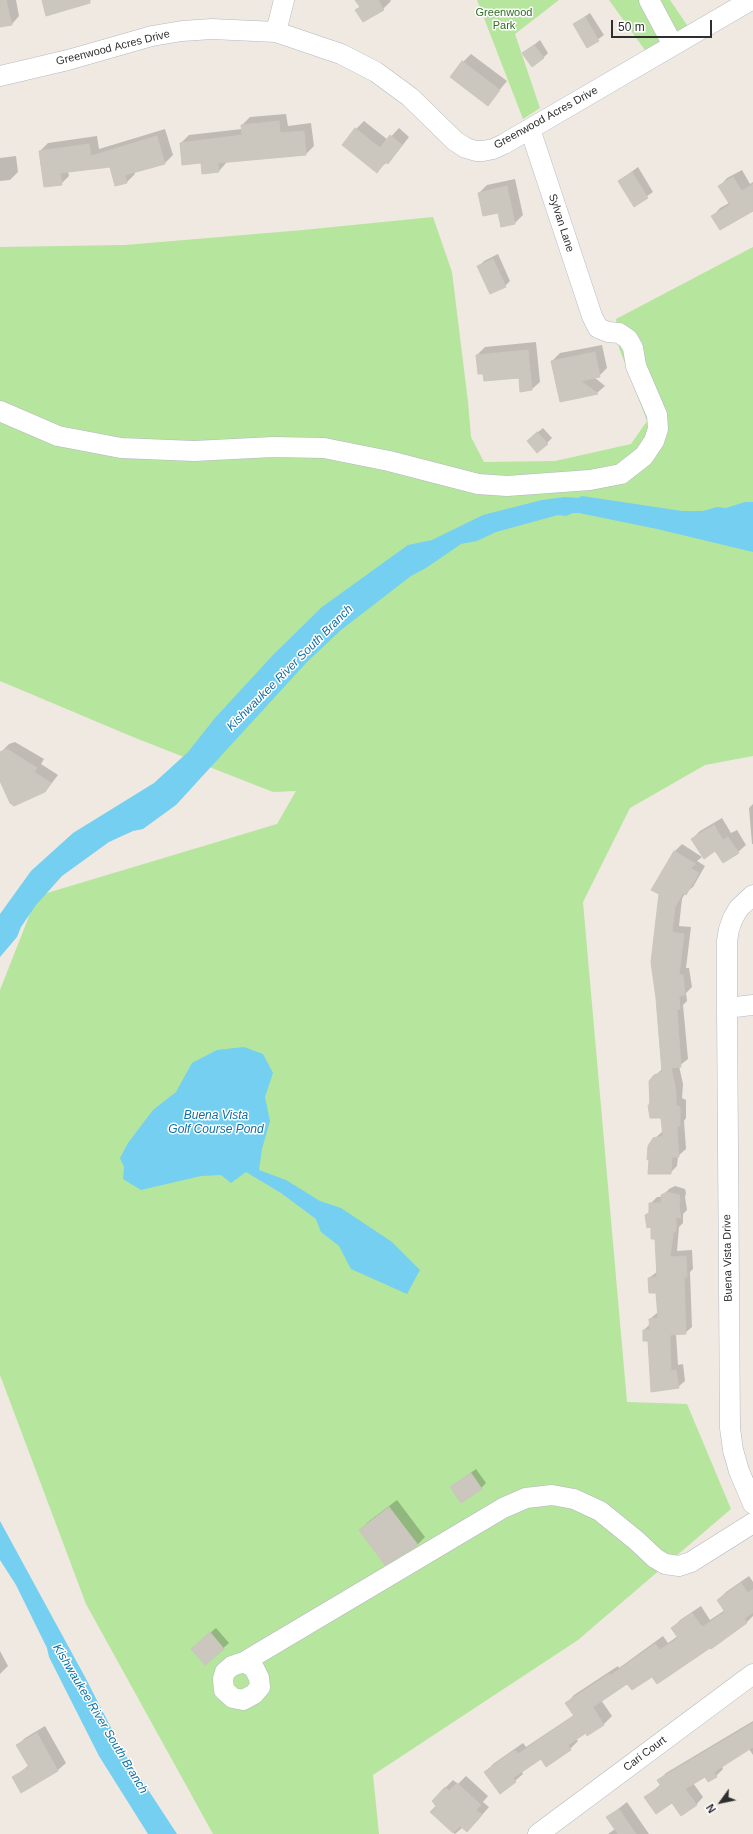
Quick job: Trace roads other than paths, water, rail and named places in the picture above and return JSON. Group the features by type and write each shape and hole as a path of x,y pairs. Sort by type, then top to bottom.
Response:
{"street":[{"path":"276,32 284,0"},
{"path":"649,0 673,45"},
{"name":"Greenwood Acres Drive","path":"0,76 104,50 152,36 182,31 212,29 276,32 340,54 376,72 410,97 446,134 466,148 476,151 493,149 530,129 751,0"},
{"name":"Sylvan Lane","path":"0,411 58,436 121,448 194,451 273,447 324,448 389,461 478,484 507,486 590,480 621,474 644,456 654,441 658,429 656,415 636,366 633,348 628,340 619,333 608,332 598,328 592,316 530,129"},
{"name":"Buena Vista Drive","path":"753,895 739,908 732,918 727,941 730,1428 733,1450 739,1471 753,1504"},
{"path":"727,1008 753,1005"},
{"path":"244,1662 503,1508 526,1498 552,1495 574,1499 600,1511 637,1541 655,1558 665,1564 679,1566 691,1562 753,1523"},
{"name":"Cari Court","path":"538,1834 753,1674"}],"water":[{"name":"Kishwaukee River South Branch","path":"582,496 682,511 703,511 717,507 726,508 745,502 753,502 753,552 657,529 579,513 573,513 566,516 558,515 496,532 477,541 461,544 426,568 411,576 341,630 307,662 176,805 143,829 133,831 109,842 62,876 36,905 21,927 17,937 0,957 0,914 31,871 73,833 154,783 188,752 215,718 273,655 322,607 408,545 432,540 483,515 542,500 565,497 578,498"},
{"name":"Buena Vista Golf Course Pond","path":"244,1047 263,1054 273,1073 265,1097 270,1121 262,1149 259,1170 286,1180 320,1201 341,1208 392,1242 420,1270 407,1294 351,1269 339,1246 321,1232 316,1219 281,1193 246,1172 231,1183 221,1175 201,1176 141,1190 123,1179 124,1167 120,1158 128,1143 153,1110 176,1092 192,1063 217,1050"},
{"name":"Kishwaukee River South Branch","path":"0,1521 85,1677 124,1753 177,1834 148,1834 99,1756 49,1657 47,1648 16,1585 0,1560"}],"park label":[{"name":"Greenwood Park","path":"504,19"}]}
